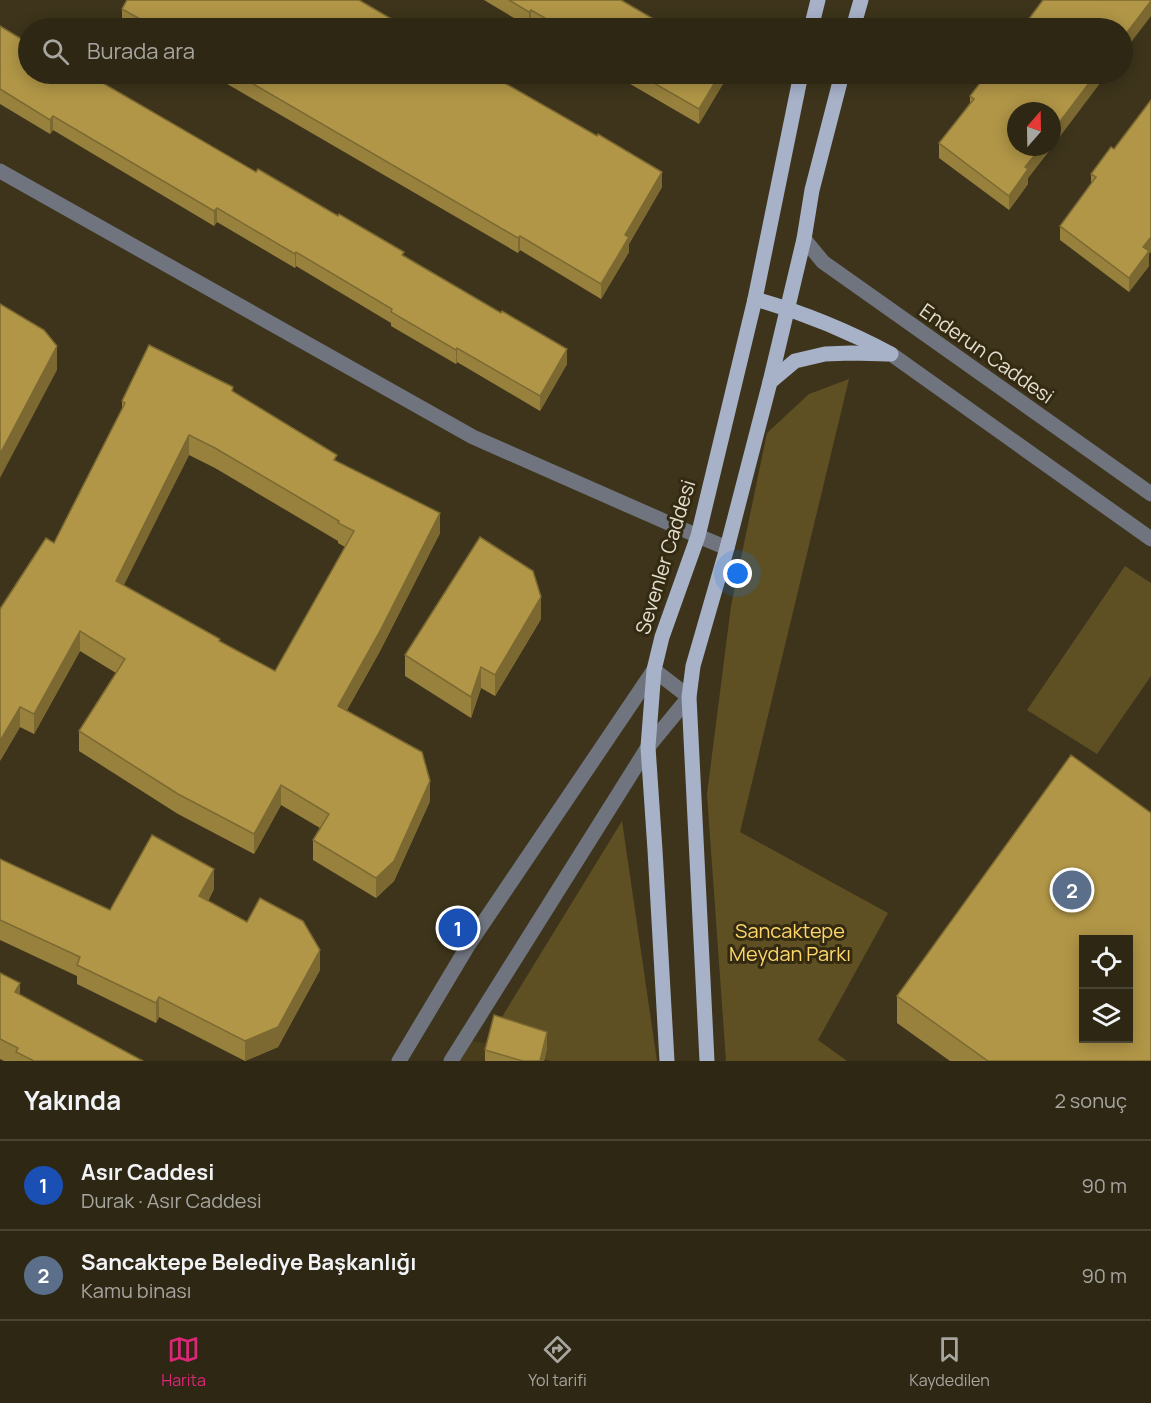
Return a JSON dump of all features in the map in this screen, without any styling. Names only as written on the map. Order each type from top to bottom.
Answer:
[{"type":"main road","points":[[814,18],[818,0]]},
{"type":"main road","points":[[856,18],[861,0]]},
{"type":"main road","name":"Sevenler Caddesi","points":[[667,1061],[648,747],[654,670],[662,637],[698,536],[755,299],[799,84]]},
{"type":"main road","points":[[707,1061],[690,697],[693,666],[727,548],[770,382],[804,239],[812,190],[839,84]]},
{"type":"main road","points":[[755,299],[788,309],[867,341],[891,354]]},
{"type":"main road","points":[[770,382],[795,362],[825,354],[891,354]]},
{"type":"street","points":[[0,171],[473,437],[727,548]]},
{"type":"street","name":"Enderun Caddesi","points":[[804,239],[823,262],[1151,495]]},
{"type":"street","points":[[891,354],[1151,539]]},
{"type":"street","points":[[399,1061],[469,944],[654,670],[690,697],[648,747],[451,1061]]},
{"type":"shaded area","points":[[471,1041],[486,1043],[551,1061],[460,1061]]},
{"type":"green space","name":"Sancaktepe Meydan Parkı","points":[[849,379],[740,832],[888,913],[818,1040],[847,1061],[726,1061],[707,794],[731,606],[767,433],[809,394]]},
{"type":"green space","points":[[1125,566],[1151,583],[1151,676],[1097,754],[1027,710]]},
{"type":"green space","points":[[622,821],[657,1061],[551,1061],[486,1043]]},
{"type":"building","points":[[127,0],[359,0],[390,18],[138,18],[122,9]]},
{"type":"building","points":[[509,0],[621,0],[652,18],[545,18],[531,10],[529,12]]},
{"type":"building","points":[[1043,0],[1151,0],[1133,25],[1133,18],[1030,18]]},
{"type":"building","points":[[0,26],[18,37],[18,84],[105,84],[256,172],[258,169],[338,216],[339,214],[404,252],[402,255],[567,349],[540,396],[391,312],[392,309],[296,252],[295,254],[217,208],[214,211],[53,116],[50,120],[0,89]]},
{"type":"building","points":[[253,84],[506,84],[662,172],[625,235],[629,237],[601,284],[520,236],[518,238]]},
{"type":"building","points":[[655,84],[714,84],[699,109]]},
{"type":"building","points":[[979,84],[1088,84],[1061,120],[1061,102],[1007,102],[1007,156],[1034,156],[1025,167],[1028,169],[1009,196],[939,143],[974,99],[970,96]]},
{"type":"building","points":[[1151,100],[1151,237],[1143,247],[1149,251],[1129,278],[1060,226],[1096,177],[1091,174],[1111,147],[1114,149]]},
{"type":"building","points":[[0,304],[44,330],[57,346],[0,454]]},
{"type":"building","points":[[149,345],[233,387],[232,391],[337,455],[334,460],[440,513],[380,631],[338,706],[422,752],[430,781],[394,861],[376,878],[313,840],[329,814],[281,785],[254,834],[178,794],[79,731],[125,659],[80,631],[34,714],[20,707],[0,741],[0,609],[46,538],[54,543],[125,403],[122,401]],"holes":[[[189,435],[215,448],[354,531],[275,671],[116,581]]]},
{"type":"building","points":[[480,537],[533,571],[541,597],[495,675],[481,667],[471,697],[405,655]]},
{"type":"building","points":[[1071,755],[1151,813],[1151,1061],[988,1061],[897,996]]},
{"type":"building","points":[[152,835],[214,869],[199,896],[247,922],[260,898],[303,921],[320,950],[278,1027],[245,1041],[159,997],[156,1003],[77,965],[80,957],[0,920],[0,859],[110,910]]},
{"type":"building","points":[[0,973],[20,983],[15,992],[143,1061],[34,1061],[16,1052],[18,1048],[0,1039]]},
{"type":"building","points":[[494,1015],[547,1032],[540,1061],[523,1061],[485,1050]]},
{"type":"place","name":"Sancaktepe Belediye Başkanlığı","points":[[1072,890]]},
{"type":"place","name":"Asır Caddesi","points":[[458,928]]}]
